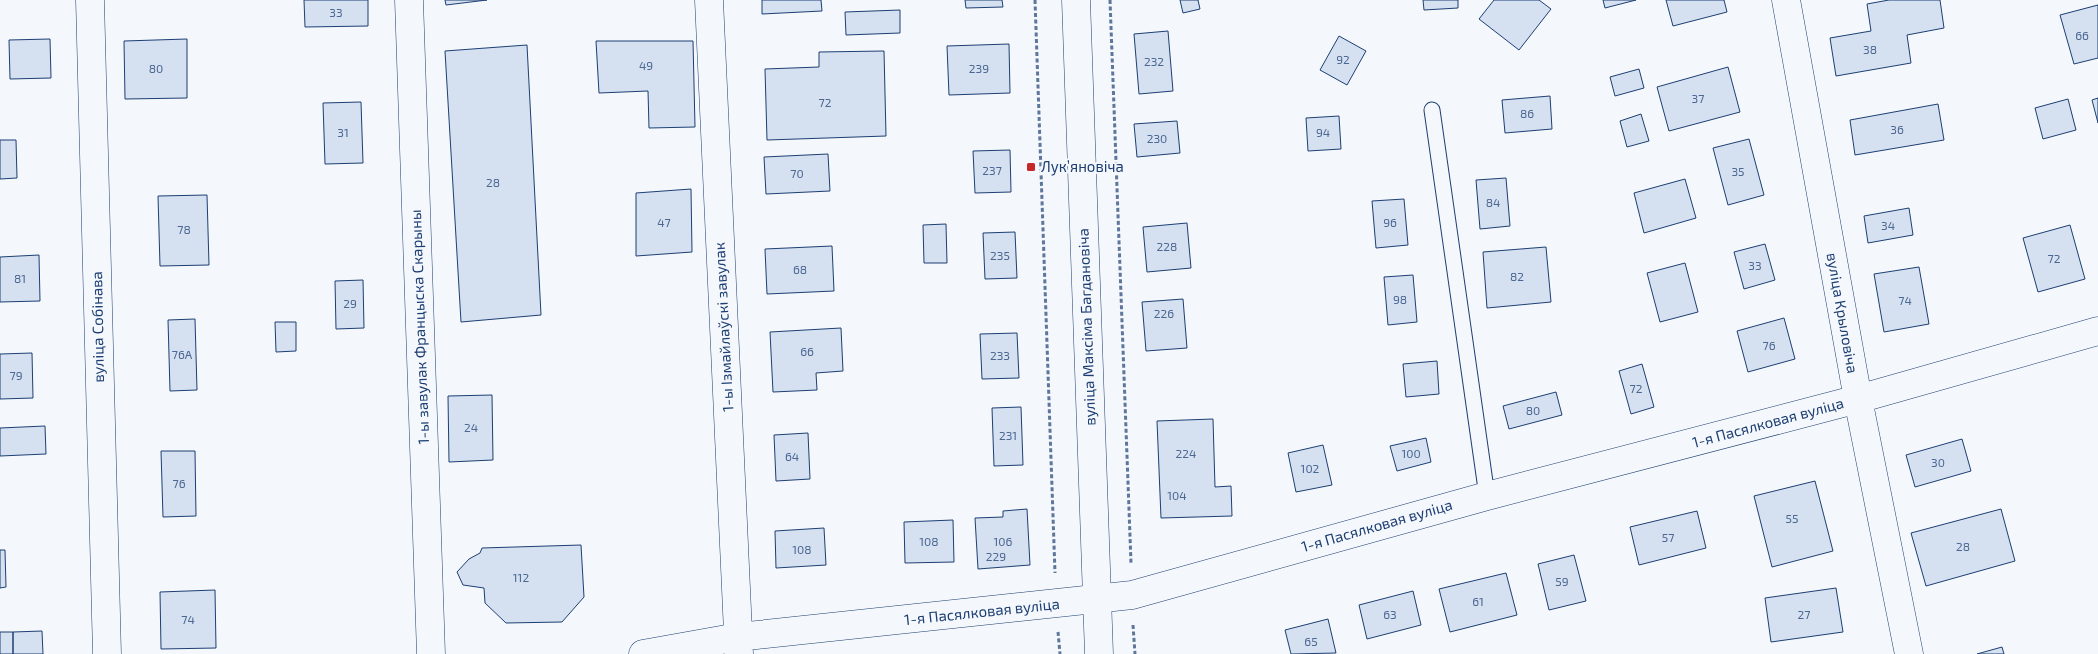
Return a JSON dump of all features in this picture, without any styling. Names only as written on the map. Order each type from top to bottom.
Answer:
[{"type":"street","name":"вуліца Собінава","points":[[90,0],[106,654]]},
{"type":"street","name":"1-ы завулак Францыска Скарыны","points":[[409,0],[431,654]]},
{"type":"street","name":"1-ы Ізмайлаўскі завулак","points":[[709,0],[739,645]]},
{"type":"street","name":"вуліца Максіма Багдановіча","points":[[1076,0],[1099,654]]},
{"type":"street","name":"вуліца Крыловіча","points":[[1786,0],[1858,400],[1909,654]]},
{"type":"street","name":"1-я Пасялковая вуліца","points":[[642,654],[739,645],[1132,595],[1488,496],[1858,400],[2098,331]]},
{"type":"lane","points":[[1432,110],[1488,496]]},
{"type":"path","points":[[1035,0],[1056,604],[1060,654]]},
{"type":"path","points":[[1110,0],[1135,654]]},
{"type":"building","points":[[304,0],[368,0],[368,26],[305,27]]},
{"type":"building","points":[[445,0],[487,0],[446,5]]},
{"type":"building","points":[[762,0],[821,0],[822,11],[762,14]]},
{"type":"building","points":[[965,0],[1002,0],[1003,7],[966,8]]},
{"type":"building","points":[[1180,0],[1198,0],[1200,9],[1183,13]]},
{"type":"building","points":[[1423,0],[1458,0],[1458,8],[1424,10]]},
{"type":"building","points":[[1494,0],[1539,0],[1551,9],[1519,50],[1479,19]]},
{"type":"building","points":[[1603,0],[1636,0],[1605,8]]},
{"type":"building","points":[[1666,0],[1724,0],[1727,12],[1673,26]]},
{"type":"building","points":[[1889,0],[1940,0],[1944,28],[1907,35],[1911,63],[1836,76],[1830,38],[1871,31],[1867,4]]},
{"type":"building","points":[[2098,5],[2098,58],[2074,64],[2060,15]]},
{"type":"building","points":[[900,10],[900,33],[846,35],[845,12]]},
{"type":"building","points":[[1168,31],[1173,91],[1139,94],[1134,34]]},
{"type":"building","points":[[1339,36],[1366,51],[1347,85],[1320,70]]},
{"type":"building","points":[[50,39],[51,78],[10,79],[9,40]]},
{"type":"building","points":[[187,39],[187,98],[125,99],[124,41]]},
{"type":"building","points":[[596,41],[693,41],[695,127],[649,128],[648,91],[599,93]]},
{"type":"building","points":[[1009,44],[1010,93],[949,95],[947,46]]},
{"type":"building","points":[[527,45],[541,315],[461,322],[445,51]]},
{"type":"building","points":[[884,51],[886,136],[767,140],[765,69],[819,67],[819,52]]},
{"type":"building","points":[[1728,67],[1740,112],[1669,131],[1657,87]]},
{"type":"building","points":[[1639,69],[1644,88],[1615,96],[1610,77]]},
{"type":"building","points":[[1550,96],[1552,129],[1505,133],[1502,100]]},
{"type":"building","points":[[2098,98],[2098,123],[2092,100]]},
{"type":"building","points":[[2068,99],[2076,130],[2043,139],[2035,108]]},
{"type":"building","points":[[361,102],[363,163],[325,164],[323,103]]},
{"type":"building","points":[[1938,104],[1944,140],[1855,155],[1850,120]]},
{"type":"building","points":[[1641,114],[1649,141],[1627,147],[1620,121]]},
{"type":"building","points":[[1339,116],[1341,149],[1308,151],[1306,118]]},
{"type":"building","points":[[1177,121],[1180,153],[1137,157],[1134,124]]},
{"type":"building","points":[[1749,139],[1764,195],[1728,205],[1713,148]]},
{"type":"building","points":[[0,140],[16,140],[17,178],[0,179]]},
{"type":"building","points":[[1010,150],[1011,192],[975,193],[973,151]]},
{"type":"building","points":[[828,154],[830,191],[766,194],[764,157]]},
{"type":"building","points":[[1506,178],[1510,226],[1480,229],[1476,180]]},
{"type":"building","points":[[1685,179],[1696,218],[1644,233],[1634,193]]},
{"type":"building","points":[[691,189],[692,252],[636,256],[636,193]]},
{"type":"building","points":[[207,195],[209,265],[160,266],[158,196]]},
{"type":"building","points":[[1404,199],[1408,245],[1376,248],[1372,201]]},
{"type":"building","points":[[1909,208],[1913,235],[1868,243],[1864,216]]},
{"type":"building","points":[[1187,223],[1191,268],[1147,272],[1143,227]]},
{"type":"building","points":[[946,224],[947,263],[924,263],[923,225]]},
{"type":"building","points":[[2070,225],[2085,279],[2038,292],[2023,238]]},
{"type":"building","points":[[1015,232],[1017,278],[985,279],[983,233]]},
{"type":"building","points":[[1765,244],[1775,280],[1744,289],[1734,252]]},
{"type":"building","points":[[832,246],[834,291],[767,294],[765,249]]},
{"type":"building","points":[[1546,247],[1551,302],[1487,308],[1483,252]]},
{"type":"building","points":[[39,255],[40,301],[0,302],[0,257]]},
{"type":"building","points":[[1685,263],[1698,312],[1660,322],[1647,273]]},
{"type":"building","points":[[1919,267],[1929,324],[1884,332],[1874,274]]},
{"type":"building","points":[[1413,275],[1417,322],[1388,325],[1384,277]]},
{"type":"building","points":[[363,280],[364,328],[336,329],[335,281]]},
{"type":"building","points":[[1183,299],[1187,348],[1146,351],[1142,302]]},
{"type":"building","points":[[1784,318],[1795,359],[1748,372],[1737,331]]},
{"type":"building","points":[[195,319],[197,390],[170,391],[168,320]]},
{"type":"building","points":[[275,322],[296,322],[296,351],[276,352]]},
{"type":"building","points":[[841,328],[843,371],[816,373],[817,390],[773,392],[770,332]]},
{"type":"building","points":[[1017,333],[1019,378],[982,379],[980,334]]},
{"type":"building","points":[[32,353],[33,398],[0,399],[0,354]]},
{"type":"building","points":[[1437,361],[1439,394],[1406,397],[1403,364]]},
{"type":"building","points":[[1642,364],[1654,407],[1631,414],[1619,371]]},
{"type":"building","points":[[1556,392],[1562,415],[1509,429],[1503,406]]},
{"type":"building","points":[[492,395],[493,460],[449,462],[448,396]]},
{"type":"building","points":[[1021,407],[1023,465],[994,466],[992,408]]},
{"type":"building","points":[[1213,419],[1215,487],[1231,486],[1232,516],[1161,518],[1157,421]]},
{"type":"building","points":[[45,426],[46,454],[0,456],[0,428]]},
{"type":"building","points":[[808,433],[810,479],[776,481],[774,435]]},
{"type":"building","points":[[1426,438],[1431,462],[1397,471],[1390,446]]},
{"type":"building","points":[[1962,439],[1971,471],[1915,487],[1906,455]]},
{"type":"building","points":[[1323,445],[1332,485],[1296,492],[1288,453]]},
{"type":"building","points":[[161,451],[195,451],[196,516],[163,517]]},
{"type":"building","points":[[1815,481],[1833,551],[1772,567],[1754,496]]},
{"type":"building","points":[[1027,509],[1030,565],[978,569],[975,518],[1003,517],[1003,511]]},
{"type":"building","points":[[2001,509],[2015,561],[1926,586],[1911,533]]},
{"type":"building","points":[[1697,511],[1706,548],[1639,565],[1630,527]]},
{"type":"building","points":[[953,520],[954,562],[905,563],[904,522]]},
{"type":"building","points":[[824,528],[826,565],[776,568],[775,531]]},
{"type":"building","points":[[581,545],[584,597],[562,622],[506,623],[485,603],[484,588],[463,585],[457,572],[469,559],[480,553],[482,548]]},
{"type":"building","points":[[0,550],[5,550],[6,587],[0,588]]},
{"type":"building","points":[[1574,555],[1586,601],[1549,610],[1538,564]]},
{"type":"building","points":[[1506,573],[1517,615],[1450,632],[1439,589]]},
{"type":"building","points":[[1836,588],[1843,632],[1771,642],[1765,598]]},
{"type":"building","points":[[215,590],[216,648],[161,649],[160,592]]},
{"type":"building","points":[[1413,591],[1421,625],[1367,639],[1359,605]]},
{"type":"building","points":[[1328,619],[1336,653],[1291,654],[1285,630]]},
{"type":"building","points":[[42,631],[43,654],[13,654],[13,632]]},
{"type":"building","points":[[0,632],[13,632],[13,654],[0,654]]},
{"type":"building","points":[[2002,647],[2004,654],[1977,654]]},
{"type":"place","name":"Лукʼяновіча","points":[[1031,167]]}]
